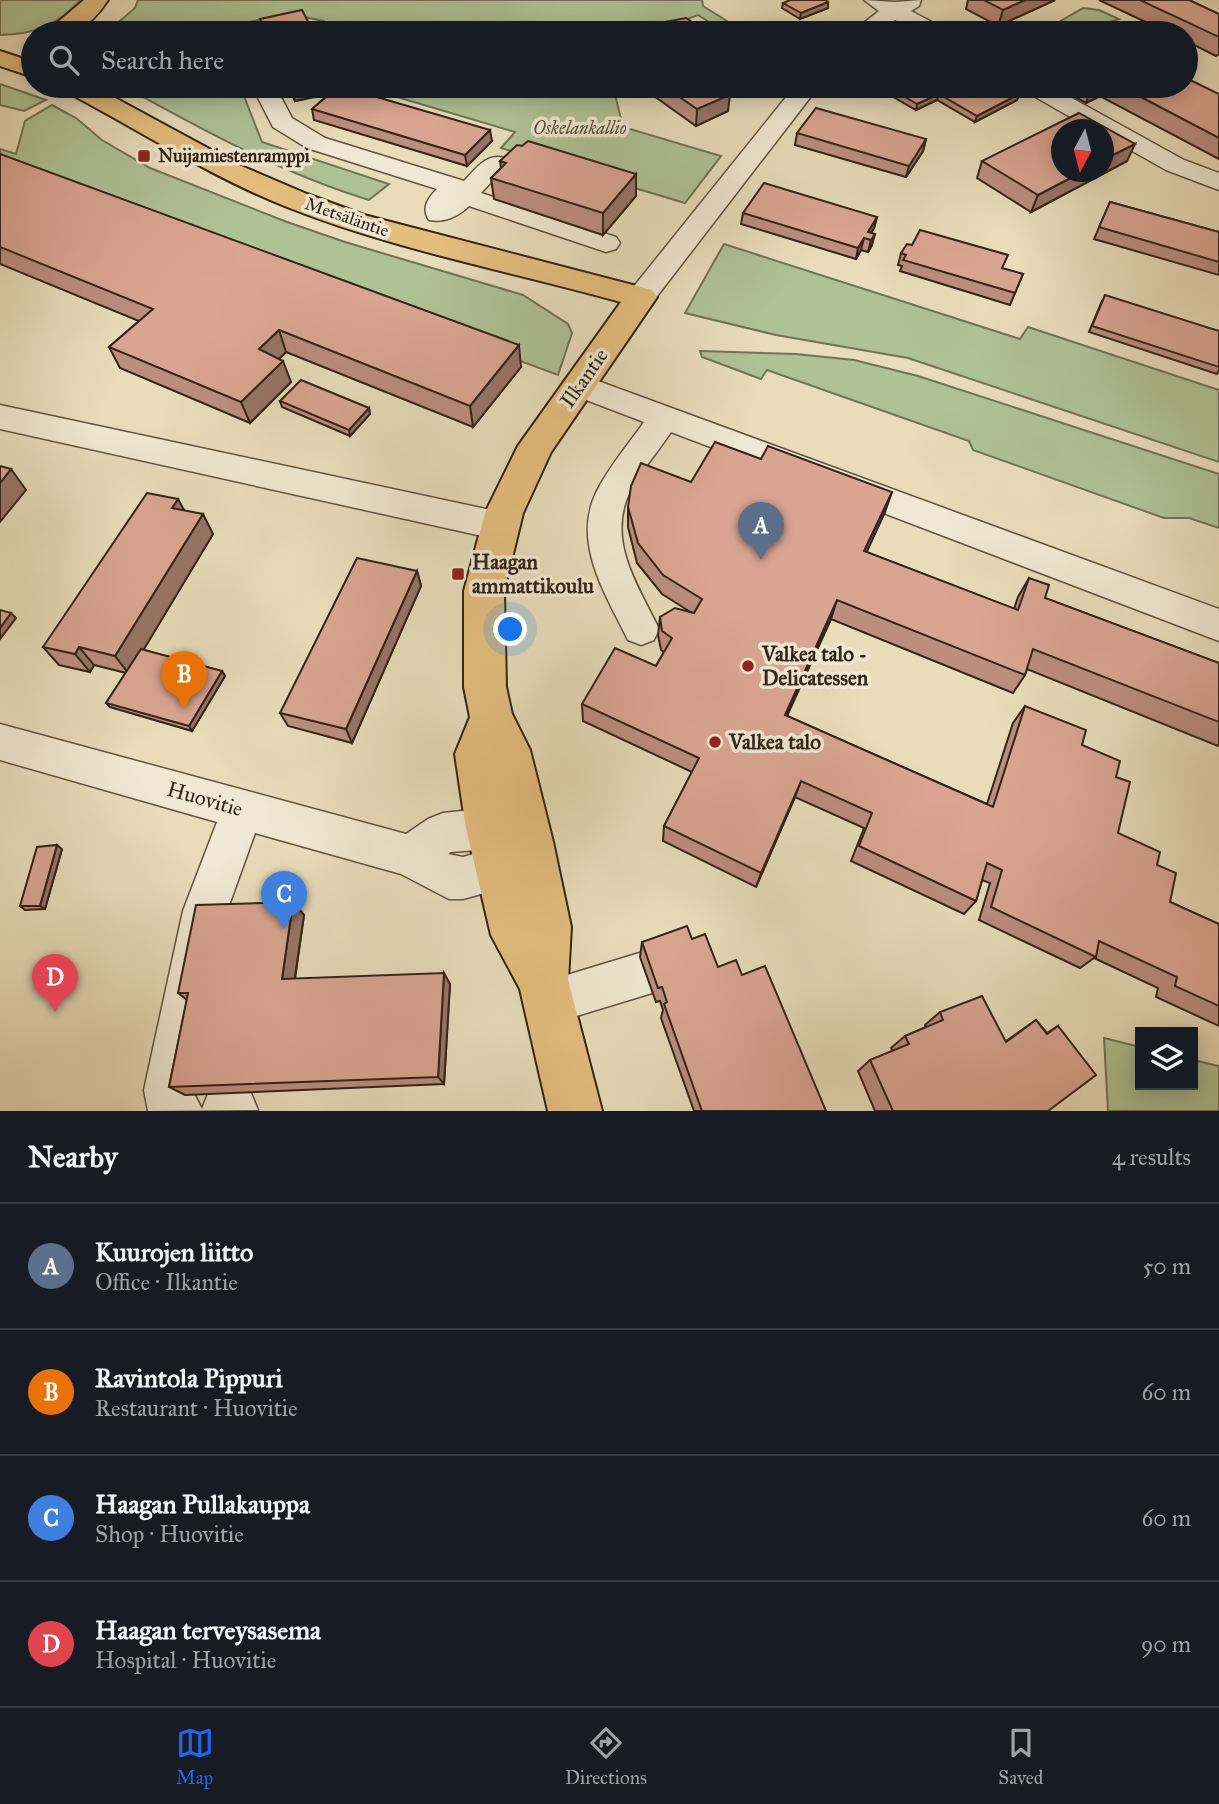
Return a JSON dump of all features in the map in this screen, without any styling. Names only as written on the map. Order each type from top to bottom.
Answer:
[{"type":"main road","points":[[74,21],[107,4]]},
{"type":"main road","points":[[98,21],[107,4]]},
{"type":"main road","name":"Metsäläntie","points":[[98,98],[178,145],[248,180],[352,221],[641,297]]},
{"type":"main road","name":"Ilkantie","points":[[575,1111],[545,991],[547,927],[506,847],[508,750],[491,717],[483,653],[484,591],[500,526],[536,446],[641,297]]},
{"type":"street","points":[[871,21],[884,5],[916,0]]},
{"type":"street","points":[[884,5],[913,21]]},
{"type":"street","points":[[270,98],[282,122],[316,143],[454,186],[439,202],[438,214]]},
{"type":"street","name":"Ilkantie","points":[[641,297],[797,98]]},
{"type":"street","points":[[1054,98],[1174,165],[1219,181]]},
{"type":"street","points":[[414,239],[438,214],[464,197],[496,163]]},
{"type":"street","points":[[464,197],[606,243]]},
{"type":"street","points":[[579,386],[1219,625]]},
{"type":"street","points":[[0,417],[500,526]]},
{"type":"street","points":[[640,629],[606,553],[603,526],[611,496],[664,417]]},
{"type":"street","name":"Huovitie","points":[[0,742],[410,856],[449,878],[463,878],[506,847]]},
{"type":"street","points":[[178,1111],[170,1106],[168,1090],[205,911],[243,809]]},
{"type":"street","points":[[545,991],[646,974]]},
{"type":"street","points":[[225,1111],[234,1110]]},
{"type":"green space","points":[[0,0],[81,0],[56,21],[21,21],[21,33],[0,35]]},
{"type":"green space","points":[[138,0],[702,0],[703,6],[727,21],[707,21],[698,15],[682,21],[324,21],[289,14],[253,21],[120,21],[135,8]]},
{"type":"green space","points":[[1083,8],[1099,10],[1119,19],[1113,21],[1061,21]]},
{"type":"green space","points":[[0,84],[21,91],[21,98],[46,100],[24,111],[0,105]]},
{"type":"green space","points":[[145,98],[245,98],[262,142],[389,184],[369,200],[274,164]]},
{"type":"green space","name":"Oskelankallio","points":[[400,98],[616,98],[623,127],[721,156],[685,203],[501,148],[515,132]]},
{"type":"green space","points":[[52,105],[76,118],[102,140],[150,168],[345,242],[523,295],[568,324],[572,333],[558,375],[0,168],[0,149],[16,154],[25,121]]},
{"type":"green space","points":[[724,244],[1020,339],[1028,327],[1219,390],[1219,462],[908,358],[776,335],[685,313]]},
{"type":"green space","points":[[700,351],[796,354],[854,360],[918,376],[1219,474],[1219,528],[1189,518],[1164,518],[973,450],[969,441],[767,370],[761,379],[702,357]]},
{"type":"green space","points":[[1104,1038],[1135,1046],[1135,1090],[1198,1090],[1198,1061],[1219,1066],[1219,1111],[1108,1111]]},
{"type":"building","points":[[790,0],[828,2],[801,13],[783,3]]},
{"type":"building","points":[[984,0],[1025,0],[1003,10]]},
{"type":"building","points":[[1140,0],[1189,0],[1219,14],[1219,37],[1198,27],[1198,21],[1185,21]]},
{"type":"building","points":[[302,10],[308,21],[261,21],[260,19]]},
{"type":"building","points":[[686,18],[691,21],[670,21]]},
{"type":"building","points":[[1198,84],[1219,94],[1219,138],[1143,98],[1198,98]]},
{"type":"building","points":[[325,98],[380,98],[490,130],[465,155],[312,109]]},
{"type":"building","points":[[681,98],[723,98],[697,109]]},
{"type":"building","points":[[907,98],[930,98],[917,104]]},
{"type":"building","points":[[946,98],[1011,98],[977,116]]},
{"type":"building","points":[[816,108],[926,139],[909,166],[797,133]]},
{"type":"building","points":[[1079,113],[1090,119],[1067,119]]},
{"type":"building","points":[[1051,127],[1051,182],[1063,182],[1038,195],[982,161]]},
{"type":"building","points":[[1114,132],[1135,144],[1114,154]]},
{"type":"building","points":[[528,141],[636,174],[603,213],[491,178],[506,163],[500,161],[517,145],[522,146]]},
{"type":"building","points":[[0,154],[519,345],[470,406],[279,330],[259,349],[283,361],[241,402],[109,347],[153,309],[0,247]]},
{"type":"building","points":[[764,183],[877,217],[868,232],[875,234],[871,240],[864,238],[858,248],[743,213]]},
{"type":"building","points":[[1110,202],[1219,232],[1219,262],[1099,227]]},
{"type":"building","points":[[920,230],[1008,255],[1002,268],[1023,274],[1015,293],[903,260],[906,255],[901,253],[907,244],[912,245]]},
{"type":"building","points":[[1105,295],[1219,331],[1219,367],[1092,326]]},
{"type":"building","points":[[301,380],[369,408],[349,430],[280,401]]},
{"type":"building","name":"Valkea talo","points":[[715,442],[761,459],[768,446],[892,492],[864,551],[1018,610],[1029,578],[1049,585],[1045,598],[1219,663],[1219,722],[1033,649],[1025,675],[837,600],[785,715],[993,807],[1025,706],[1086,730],[1082,745],[1120,761],[1116,777],[1130,782],[1118,833],[1160,852],[1157,865],[1176,873],[1170,902],[1219,924],[1219,1006],[1175,986],[1177,977],[1099,941],[1096,957],[991,907],[1002,870],[987,863],[976,901],[859,846],[872,813],[801,781],[761,873],[664,826],[699,758],[582,704],[615,648],[656,666],[672,638],[662,631],[660,617],[675,608],[694,613],[702,599],[663,575],[638,543],[628,507],[631,486],[641,463],[691,482]]},
{"type":"building","points":[[0,466],[11,469],[0,483]]},
{"type":"building","points":[[147,493],[178,499],[172,508],[203,514],[115,656],[79,647],[75,654],[43,647]]},
{"type":"building","points":[[357,558],[417,571],[346,729],[280,713]]},
{"type":"building","points":[[0,610],[11,613],[0,628]]},
{"type":"building","points":[[141,649],[222,671],[189,726],[106,703]]},
{"type":"building","points":[[57,845],[40,906],[20,906],[37,847]]},
{"type":"building","points":[[293,902],[282,979],[444,973],[438,1077],[169,1087],[188,993],[178,993],[196,905]]},
{"type":"building","points":[[687,926],[692,939],[705,934],[718,967],[736,960],[742,975],[765,966],[826,1111],[702,1111],[664,1004],[667,1002],[662,987],[658,988],[642,942]]},
{"type":"building","points":[[982,996],[1006,1042],[1036,1020],[1047,1034],[1058,1026],[1096,1075],[1048,1111],[893,1111],[870,1060],[909,1044],[905,1036],[943,1020],[940,1012]]},
{"type":"place","name":"Nuijamiestenramppi","points":[[144,156]]},
{"type":"place","name":"Kuurojen liitto","points":[[761,560]]},
{"type":"place","name":"Haagan ammattikoulu","points":[[458,574]]},
{"type":"place","name":"Valkea talo - Delicatessen","points":[[748,666]]},
{"type":"place","name":"Ravintola Pippuri","points":[[184,709]]},
{"type":"place","name":"Valkea talo","points":[[715,742]]},
{"type":"place","name":"Haagan Pullakauppa","points":[[284,929]]},
{"type":"place","name":"Haagan terveysasema","points":[[55,1012]]}]
